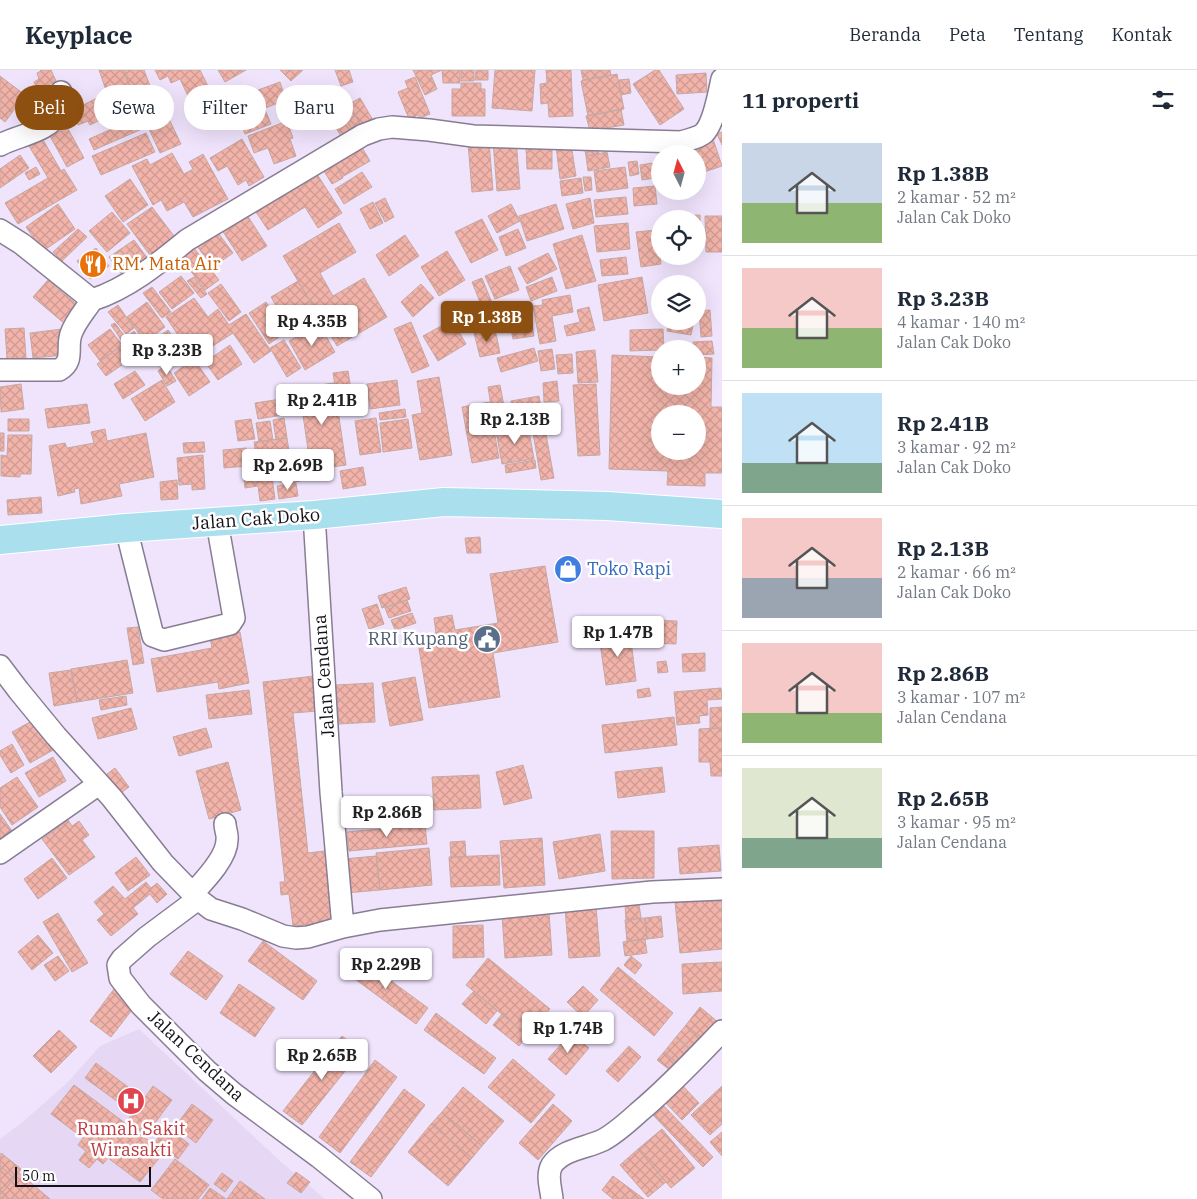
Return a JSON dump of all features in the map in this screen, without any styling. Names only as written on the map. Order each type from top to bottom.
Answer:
[{"type":"main road","name":"Jalan Cak Doko","points":[[1,544],[126,528],[314,515],[444,502],[607,506],[722,514]]},
{"type":"street","points":[[0,370],[59,370],[65,367],[69,361],[70,336],[92,300],[108,295],[188,240],[363,135],[379,129],[392,127],[473,136],[681,142],[713,131],[709,125],[722,80]]},
{"type":"street","points":[[0,145],[12,138],[37,130]]},
{"type":"street","points":[[0,230],[22,244],[92,300]]},
{"type":"street","name":"Jalan Cendana","points":[[314,515],[331,792],[344,927]]},
{"type":"street","points":[[126,528],[153,636],[164,640],[230,624],[234,618],[217,522]]},
{"type":"street","points":[[0,666],[38,714],[164,863],[196,896],[211,909],[242,919],[282,936],[308,937],[380,920],[652,892],[722,889]]},
{"type":"street","points":[[0,853],[99,784]]},
{"type":"street","name":"Jalan Cendana","points":[[225,824],[228,840],[224,852],[211,874],[196,896],[122,959],[118,965],[120,978],[142,1005],[206,1071],[371,1199]]},
{"type":"street","points":[[552,1199],[549,1175],[552,1166],[561,1156],[607,1138],[622,1127],[660,1094],[722,1031]]},
{"type":"shaded area","name":"Rumah Sakit Wirasakti","points":[[139,1029],[280,1161],[325,1199],[0,1199],[0,1139],[68,1082],[100,1046]]},
{"type":"building","points":[[51,70],[56,81],[48,85],[36,85],[34,82],[39,79],[37,73]]},
{"type":"building","points":[[99,70],[124,70],[129,85],[104,85]]},
{"type":"building","points":[[124,70],[144,70],[150,85],[129,85]]},
{"type":"building","points":[[155,70],[200,70],[208,85],[184,85],[184,88],[180,79],[171,83],[168,76],[160,80]]},
{"type":"building","points":[[218,70],[246,70],[225,82]]},
{"type":"building","points":[[280,70],[303,70],[291,81]]},
{"type":"building","points":[[335,70],[349,70],[353,82],[341,85]]},
{"type":"building","points":[[413,70],[442,70],[431,75],[437,89],[425,95]]},
{"type":"building","points":[[442,70],[460,70],[460,83],[443,83]]},
{"type":"building","points":[[461,70],[474,70],[474,81],[461,81]]},
{"type":"building","points":[[476,70],[488,70],[488,80],[475,80]]},
{"type":"building","points":[[495,70],[535,70],[532,111],[492,108]]},
{"type":"building","points":[[546,70],[571,70],[573,116],[549,117],[548,103],[541,104],[540,84],[547,83]]},
{"type":"building","points":[[581,70],[610,70],[611,75],[583,80]]},
{"type":"building","points":[[655,70],[659,70],[684,109],[660,125],[633,84]]},
{"type":"building","points":[[706,73],[707,92],[677,94],[676,75]]},
{"type":"building","points":[[617,74],[624,109],[588,116],[581,81]]},
{"type":"building","points":[[0,76],[15,87],[15,108],[5,122],[0,118]]},
{"type":"building","points":[[415,77],[430,114],[420,118],[418,115],[409,119],[398,92],[408,88],[405,81]]},
{"type":"building","points":[[629,79],[631,93],[621,95],[619,80]]},
{"type":"building","points":[[280,82],[281,85],[276,85],[276,104],[266,108],[266,87]]},
{"type":"building","points":[[461,83],[481,83],[481,89],[485,89],[485,116],[452,116],[452,89],[461,89]]},
{"type":"building","points":[[360,98],[373,120],[362,127],[353,111],[353,102]]},
{"type":"building","points":[[94,100],[94,123],[90,125],[88,121],[84,123],[84,104]]},
{"type":"building","points":[[621,109],[624,125],[590,131],[586,116]]},
{"type":"building","points":[[353,111],[362,127],[354,132],[353,130]]},
{"type":"building","points":[[266,112],[271,124],[266,126]]},
{"type":"building","points":[[276,125],[276,130],[290,130],[293,138],[290,139],[296,156],[274,164],[268,148],[254,153],[248,136]]},
{"type":"building","points":[[174,129],[181,144],[160,153],[149,130]]},
{"type":"building","points":[[61,130],[69,130],[84,158],[67,167],[50,136]]},
{"type":"building","points":[[110,130],[140,130],[94,150],[89,139]]},
{"type":"building","points":[[244,130],[255,130],[245,134]]},
{"type":"building","points":[[337,130],[352,130],[355,135],[344,141]]},
{"type":"building","points":[[722,132],[722,145],[717,134]]},
{"type":"building","points":[[146,133],[155,152],[101,175],[92,156]]},
{"type":"building","points":[[712,136],[722,166],[706,171],[706,145],[695,145],[694,142]]},
{"type":"building","points":[[42,138],[61,171],[64,169],[77,190],[18,224],[5,203],[48,178],[29,146]]},
{"type":"building","points":[[242,139],[264,177],[249,186],[246,180],[238,185],[227,166],[218,171],[210,158]]},
{"type":"building","points":[[516,139],[520,189],[497,191],[493,142]]},
{"type":"building","points":[[489,141],[493,190],[472,192],[468,143]]},
{"type":"building","points":[[360,144],[370,161],[342,177],[333,160]]},
{"type":"building","points":[[571,144],[576,176],[560,179],[556,146]]},
{"type":"building","points":[[597,144],[599,154],[586,156],[584,146]]},
{"type":"building","points":[[552,146],[552,169],[527,169],[526,147]]},
{"type":"building","points":[[607,152],[610,167],[588,171],[586,156]]},
{"type":"building","points":[[172,153],[184,174],[193,169],[189,162],[203,154],[228,199],[193,217],[184,202],[167,211],[161,200],[153,205],[132,166],[147,159],[150,165]]},
{"type":"building","points":[[20,155],[29,168],[0,188],[0,169]]},
{"type":"building","points":[[637,161],[639,174],[630,176],[628,162]]},
{"type":"building","points":[[334,162],[343,178],[332,184],[322,168]]},
{"type":"building","points":[[651,163],[651,179],[642,180],[640,165]]},
{"type":"building","points":[[36,167],[40,174],[29,180],[25,173]]},
{"type":"building","points":[[625,167],[628,188],[597,192],[594,171]]},
{"type":"building","points":[[315,171],[342,213],[318,228],[305,207],[268,230],[254,209]]},
{"type":"building","points":[[362,172],[372,187],[344,204],[335,189]]},
{"type":"building","points":[[583,177],[591,177],[592,190],[585,191]]},
{"type":"building","points":[[581,178],[583,193],[562,196],[560,181]]},
{"type":"building","points":[[130,179],[148,205],[123,222],[105,196]]},
{"type":"building","points":[[651,186],[651,200],[657,200],[657,204],[634,206],[633,188]]},
{"type":"building","points":[[626,197],[628,214],[596,217],[594,200]]},
{"type":"building","points":[[385,198],[394,217],[385,222],[375,203]]},
{"type":"building","points":[[590,198],[594,223],[573,229],[566,204]]},
{"type":"building","points":[[373,202],[383,223],[370,229],[360,209]]},
{"type":"building","points":[[58,204],[75,229],[43,251],[26,227]]},
{"type":"building","points":[[511,204],[520,221],[497,233],[488,216]]},
{"type":"building","points":[[556,204],[564,229],[527,241],[519,216]]},
{"type":"building","points":[[152,207],[177,240],[152,258],[127,224]]},
{"type":"building","points":[[112,212],[130,233],[107,252],[89,231]]},
{"type":"building","points":[[247,215],[267,246],[242,261],[222,230]]},
{"type":"building","points":[[706,216],[722,216],[722,252],[706,252]]},
{"type":"building","points":[[482,219],[498,250],[471,263],[455,232]]},
{"type":"building","points":[[339,223],[356,252],[320,273],[333,296],[364,278],[387,317],[337,346],[283,256]]},
{"type":"building","points":[[628,223],[630,249],[597,252],[594,226]]},
{"type":"building","points":[[78,229],[87,237],[62,261],[53,252]]},
{"type":"building","points":[[518,229],[526,248],[506,256],[499,237]]},
{"type":"building","points":[[216,230],[233,253],[213,267],[196,245]]},
{"type":"building","points":[[651,230],[651,265],[654,265],[641,267],[636,232]]},
{"type":"building","points":[[405,235],[419,256],[389,276],[376,255]]},
{"type":"building","points":[[582,235],[596,281],[566,289],[553,244]]},
{"type":"building","points":[[134,240],[148,259],[123,276],[109,257]]},
{"type":"building","name":"RM. Mata Air","points":[[96,248],[109,266],[90,279],[77,261]]},
{"type":"building","points":[[194,248],[219,280],[205,290],[181,258]]},
{"type":"building","points":[[447,251],[465,280],[439,296],[421,267]]},
{"type":"building","points":[[548,253],[557,269],[527,284],[518,268]]},
{"type":"building","points":[[626,257],[628,274],[602,276],[600,260]]},
{"type":"building","points":[[510,266],[519,290],[495,299],[485,276]]},
{"type":"building","points":[[181,276],[194,293],[172,309],[159,292]]},
{"type":"building","points":[[194,277],[207,294],[201,298],[187,281]]},
{"type":"building","points":[[552,277],[557,291],[531,301],[526,287]]},
{"type":"building","points":[[642,277],[648,313],[604,321],[598,285]]},
{"type":"building","points":[[482,278],[494,308],[484,312],[472,282]]},
{"type":"building","points":[[48,280],[80,307],[65,324],[33,297]]},
{"type":"building","points":[[298,281],[313,306],[286,323],[271,297]]},
{"type":"building","points":[[221,284],[241,312],[229,321],[208,293]]},
{"type":"building","points":[[421,284],[434,298],[413,317],[401,302]]},
{"type":"building","points":[[152,287],[171,312],[162,318],[143,293]]},
{"type":"building","points":[[570,295],[573,312],[552,316],[556,341],[540,344],[533,306],[543,305],[542,300]]},
{"type":"building","points":[[194,298],[208,317],[218,309],[229,325],[246,314],[271,351],[254,363],[233,333],[205,351],[199,343],[188,350],[166,317]]},
{"type":"building","points":[[147,302],[165,327],[145,342],[127,317]]},
{"type":"building","points":[[266,302],[286,332],[269,344],[249,313]]},
{"type":"building","points":[[118,305],[134,328],[126,334],[108,312]]},
{"type":"building","points":[[589,307],[595,330],[567,336],[564,326],[580,322],[577,310]]},
{"type":"building","points":[[529,308],[534,336],[513,339],[508,312]]},
{"type":"building","points":[[706,310],[710,310],[712,336],[701,337],[700,330],[706,330]]},
{"type":"building","points":[[311,311],[317,322],[293,336],[287,325]]},
{"type":"building","points":[[452,320],[466,344],[438,361],[423,336]]},
{"type":"building","points":[[411,322],[429,366],[412,373],[394,329]]},
{"type":"building","points":[[115,323],[142,361],[138,364],[111,325]]},
{"type":"building","points":[[319,324],[335,352],[305,370],[289,341]]},
{"type":"building","points":[[24,328],[26,358],[7,359],[5,329]]},
{"type":"building","points":[[62,329],[65,355],[33,358],[30,333]]},
{"type":"building","points":[[110,329],[122,345],[100,361],[88,345]]},
{"type":"building","points":[[495,329],[500,353],[480,357],[474,333]]},
{"type":"building","points":[[168,330],[181,348],[161,363],[147,345]]},
{"type":"building","points":[[630,330],[663,330],[664,340],[651,340],[651,350],[630,351]]},
{"type":"building","points":[[667,330],[692,330],[691,335]]},
{"type":"building","points":[[134,331],[141,341],[134,345],[128,336]]},
{"type":"building","points":[[284,340],[301,368],[287,377],[270,348]]},
{"type":"building","points":[[706,341],[712,341],[714,354],[706,354]]},
{"type":"building","points":[[142,342],[151,356],[146,360],[137,346]]},
{"type":"building","points":[[122,345],[132,358],[106,376],[97,364]]},
{"type":"building","points":[[230,345],[242,364],[218,380],[205,362]]},
{"type":"building","points":[[534,348],[538,361],[501,372],[497,358]]},
{"type":"building","points":[[552,349],[555,369],[541,371],[538,351]]},
{"type":"building","points":[[595,350],[598,382],[578,383],[576,352]]},
{"type":"building","points":[[572,354],[573,373],[558,374],[556,355]]},
{"type":"building","points":[[612,355],[651,357],[651,395],[706,395],[706,358],[712,358],[711,407],[722,407],[722,473],[705,473],[705,486],[667,485],[668,471],[609,469]]},
{"type":"building","points":[[194,359],[210,382],[189,396],[174,373]]},
{"type":"building","points":[[166,365],[176,381],[167,386],[158,371]]},
{"type":"building","points":[[135,371],[145,385],[123,399],[114,384]]},
{"type":"building","points":[[348,371],[354,407],[339,409],[333,373]]},
{"type":"building","points":[[439,377],[452,455],[420,460],[412,415],[422,413],[417,381]]},
{"type":"building","points":[[162,380],[175,402],[145,421],[131,399]]},
{"type":"building","points":[[397,380],[400,405],[370,409],[367,384]]},
{"type":"building","points":[[557,381],[559,401],[544,402],[543,383]]},
{"type":"building","points":[[334,383],[346,465],[311,470],[299,388]]},
{"type":"building","points":[[21,384],[24,409],[1,412],[0,387]]},
{"type":"building","points":[[596,384],[600,455],[578,456],[573,385]]},
{"type":"building","points":[[500,385],[507,422],[494,424],[488,387]]},
{"type":"building","points":[[539,396],[554,478],[541,480],[531,421],[515,424],[511,401]]},
{"type":"building","points":[[281,399],[283,415],[258,419],[255,403]]},
{"type":"building","points":[[489,402],[499,458],[472,463],[462,407]]},
{"type":"building","points":[[87,404],[90,423],[48,428],[45,409]]},
{"type":"building","points":[[405,409],[406,417],[380,420],[379,413]]},
{"type":"building","points":[[284,418],[287,438],[276,440],[273,420]]},
{"type":"building","points":[[376,418],[381,452],[360,455],[355,421]]},
{"type":"building","points":[[8,419],[29,419],[29,431],[8,431]]},
{"type":"building","points":[[251,419],[255,439],[238,441],[235,421]]},
{"type":"building","points":[[408,419],[412,448],[383,452],[380,423]]},
{"type":"building","points":[[270,421],[273,440],[259,442],[256,423]]},
{"type":"building","points":[[528,425],[534,459],[502,464],[496,431]]},
{"type":"building","points":[[105,429],[107,441],[146,433],[154,477],[119,484],[122,496],[81,504],[79,488],[74,489],[75,492],[58,496],[49,446],[65,443],[67,448],[94,443],[91,432]]},
{"type":"building","points":[[0,433],[4,433],[4,451],[0,451]]},
{"type":"building","points":[[8,435],[32,435],[31,474],[20,474],[20,477],[1,476],[1,455],[7,456]]},
{"type":"building","points":[[287,438],[290,458],[257,462],[254,442]]},
{"type":"building","points":[[204,442],[205,452],[184,453],[183,443]]},
{"type":"building","points":[[246,448],[248,466],[224,468],[223,450]]},
{"type":"building","points":[[203,455],[205,489],[192,490],[192,484],[179,485],[177,458]]},
{"type":"building","points":[[535,460],[536,468],[506,473],[505,465]]},
{"type":"building","points":[[297,461],[300,481],[284,484],[281,463]]},
{"type":"building","points":[[260,467],[261,471],[271,469],[275,499],[260,501],[258,486],[245,488],[243,469]]},
{"type":"building","points":[[363,467],[366,485],[343,489],[340,471]]},
{"type":"building","points":[[177,480],[178,499],[161,500],[160,482]]},
{"type":"building","points":[[296,483],[298,496],[279,499],[277,486]]},
{"type":"building","points":[[41,497],[42,513],[8,515],[7,500]]},
{"type":"building","points":[[480,537],[481,553],[467,553],[465,538]]},
{"type":"building","name":"RRI Kupang","points":[[545,566],[558,642],[493,653],[500,697],[429,708],[417,637],[436,633],[434,618],[452,615],[455,630],[498,623],[490,574]]},
{"type":"building","points":[[406,587],[410,599],[382,608],[378,596]]},
{"type":"building","points":[[407,600],[411,611],[389,618],[385,608]]},
{"type":"building","points":[[377,604],[384,624],[369,629],[362,609]]},
{"type":"building","points":[[412,613],[416,623],[395,630],[391,620]]},
{"type":"building","points":[[646,620],[677,621],[676,644],[645,643]]},
{"type":"building","points":[[138,627],[144,663],[133,665],[127,628]]},
{"type":"building","points":[[240,632],[249,683],[219,689],[218,682],[157,692],[151,659],[212,648],[210,637]]},
{"type":"building","points":[[630,632],[636,681],[606,685],[599,636]]},
{"type":"building","points":[[705,653],[705,671],[683,672],[682,654]]},
{"type":"building","points":[[127,660],[133,693],[77,702],[71,669]]},
{"type":"building","points":[[666,661],[668,672],[658,673],[657,662]]},
{"type":"building","points":[[71,670],[77,702],[54,706],[49,673]]},
{"type":"building","points":[[314,676],[318,711],[293,713],[308,853],[332,850],[340,921],[293,926],[289,894],[281,895],[280,882],[285,882],[263,682]]},
{"type":"building","points":[[415,677],[423,720],[390,726],[382,683]]},
{"type":"building","points":[[373,683],[375,722],[339,724],[336,685]]},
{"type":"building","points":[[649,688],[651,696],[638,698],[637,690]]},
{"type":"building","points":[[721,688],[722,699],[707,700],[708,715],[699,716],[700,723],[677,725],[674,692]]},
{"type":"building","points":[[249,690],[252,714],[209,719],[206,695]]},
{"type":"building","points":[[126,696],[127,705],[101,710],[99,700]]},
{"type":"building","points":[[722,707],[722,728],[710,729],[710,708]]},
{"type":"building","points":[[131,708],[137,729],[98,739],[92,718]]},
{"type":"building","points":[[674,717],[677,745],[605,753],[602,725]]},
{"type":"building","points":[[37,718],[55,749],[30,763],[12,732]]},
{"type":"building","points":[[206,728],[212,747],[179,756],[173,737]]},
{"type":"building","points":[[722,728],[722,776],[711,776],[710,762],[699,762],[699,729]]},
{"type":"building","points":[[12,744],[24,765],[11,773],[0,755],[0,751]]},
{"type":"building","points":[[53,757],[66,781],[39,797],[25,773]]},
{"type":"building","points":[[228,762],[241,810],[209,819],[196,771]]},
{"type":"building","points":[[523,765],[532,798],[504,805],[496,772]]},
{"type":"building","points":[[662,767],[665,792],[618,798],[615,772]]},
{"type":"building","points":[[115,768],[129,787],[121,793],[107,774]]},
{"type":"building","points":[[479,775],[481,808],[434,810],[432,777]]},
{"type":"building","points":[[17,777],[38,807],[12,825],[0,807],[0,788]]},
{"type":"building","points":[[0,814],[12,831],[0,840]]},
{"type":"building","points":[[68,820],[72,826],[79,821],[89,835],[82,840],[95,857],[69,875],[42,839]]},
{"type":"building","points":[[425,825],[427,844],[349,851],[347,832]]},
{"type":"building","points":[[611,831],[654,831],[654,878],[612,879]]},
{"type":"building","points":[[600,834],[605,871],[559,879],[553,842]]},
{"type":"building","points":[[542,838],[545,885],[504,888],[500,841]]},
{"type":"building","points":[[465,841],[466,857],[451,857],[450,842]]},
{"type":"building","points":[[719,845],[721,871],[680,874],[678,848]]},
{"type":"building","points":[[429,848],[432,885],[380,890],[376,853]]},
{"type":"building","points":[[499,855],[500,885],[451,887],[449,857]]},
{"type":"building","points":[[376,856],[380,890],[346,893],[343,859]]},
{"type":"building","points":[[136,857],[150,875],[128,891],[115,873]]},
{"type":"building","points":[[52,858],[67,878],[38,899],[24,879]]},
{"type":"building","points":[[146,882],[151,888],[157,883],[167,894],[157,903],[150,894],[133,908],[138,914],[111,936],[97,920],[104,914],[94,902],[113,886],[125,899]]},
{"type":"building","points":[[722,897],[722,949],[680,953],[675,902]]},
{"type":"building","points":[[639,904],[641,918],[626,920],[625,905]]},
{"type":"building","points":[[596,906],[600,956],[569,958],[565,908]]},
{"type":"building","points":[[549,912],[552,955],[505,958],[502,915]]},
{"type":"building","points":[[58,913],[88,963],[72,972],[43,922]]},
{"type":"building","points":[[661,916],[663,937],[647,939],[645,918]]},
{"type":"building","points":[[645,918],[647,939],[627,941],[625,920]]},
{"type":"building","points":[[483,925],[484,957],[453,958],[453,926]]},
{"type":"building","points":[[38,935],[53,953],[32,970],[18,952]]},
{"type":"building","points":[[645,939],[647,953],[625,956],[623,942]]},
{"type":"building","points":[[263,941],[317,981],[303,1000],[248,961]]},
{"type":"building","points":[[188,951],[223,976],[206,1000],[170,974]]},
{"type":"building","points":[[356,955],[428,1008],[416,1024],[344,971]]},
{"type":"building","points":[[58,956],[69,971],[55,981],[44,965]]},
{"type":"building","points":[[631,956],[642,965],[635,974],[624,965]]},
{"type":"building","points":[[488,958],[550,1009],[527,1035],[466,985]]},
{"type":"building","points":[[722,962],[722,991],[683,994],[682,964]]},
{"type":"building","points":[[618,967],[673,1013],[654,1036],[600,990]]},
{"type":"building","points":[[239,984],[275,1008],[255,1037],[220,1013]]},
{"type":"building","points":[[583,986],[598,1000],[583,1017],[567,1002]]},
{"type":"building","points":[[114,989],[135,1006],[111,1037],[90,1021]]},
{"type":"building","points":[[474,991],[497,1011],[486,1024],[462,1004]]},
{"type":"building","points":[[700,1007],[718,1022],[704,1040],[686,1025]]},
{"type":"building","points":[[547,1012],[556,1019],[550,1027],[541,1019]]},
{"type":"building","points":[[436,1013],[496,1058],[484,1074],[424,1030]]},
{"type":"building","points":[[502,1014],[527,1035],[519,1046],[493,1025]]},
{"type":"building","points":[[686,1025],[704,1040],[694,1052],[676,1037]]},
{"type":"building","points":[[59,1030],[77,1047],[51,1073],[33,1056]]},
{"type":"building","points":[[571,1033],[589,1048],[566,1075],[548,1059]]},
{"type":"building","points":[[342,1036],[361,1051],[302,1125],[283,1111]]},
{"type":"building","points":[[676,1037],[689,1049],[677,1063],[664,1052]]},
{"type":"building","points":[[629,1046],[641,1057],[618,1082],[606,1071]]},
{"type":"building","points":[[664,1052],[677,1063],[671,1071],[657,1060]]},
{"type":"building","points":[[513,1059],[555,1095],[531,1123],[488,1087]]},
{"type":"building","points":[[375,1060],[397,1077],[340,1153],[319,1137]]},
{"type":"building","points":[[96,1063],[144,1099],[153,1086],[172,1100],[146,1135],[127,1121],[133,1113],[85,1078]]},
{"type":"building","points":[[680,1083],[699,1103],[682,1120],[663,1100]]},
{"type":"building","points":[[74,1085],[164,1152],[140,1182],[108,1158],[103,1164],[97,1159],[89,1168],[79,1160],[86,1151],[78,1145],[83,1138],[51,1114]]},
{"type":"building","points":[[722,1086],[722,1124],[710,1135],[691,1115]]},
{"type":"building","points":[[463,1087],[504,1121],[482,1146],[442,1112]]},
{"type":"building","points":[[404,1089],[425,1105],[371,1177],[350,1162]]},
{"type":"building","points":[[661,1103],[713,1157],[703,1167],[651,1113]]},
{"type":"building","points":[[192,1104],[213,1120],[196,1143],[175,1127]]},
{"type":"building","points":[[553,1104],[572,1121],[538,1160],[519,1143]]},
{"type":"building","points":[[442,1112],[482,1146],[472,1158],[431,1124]]},
{"type":"building","points":[[431,1124],[472,1158],[448,1186],[408,1152]]},
{"type":"building","points":[[167,1127],[189,1144],[178,1159],[155,1142]]},
{"type":"building","points":[[662,1129],[695,1168],[671,1188],[638,1149]]},
{"type":"building","points":[[722,1132],[722,1156],[710,1142]]},
{"type":"building","points":[[638,1149],[666,1182],[648,1197],[620,1165]]},
{"type":"building","points":[[1,1153],[21,1169],[14,1178],[0,1166]]},
{"type":"building","points":[[175,1159],[209,1185],[198,1199],[163,1199],[151,1190]]},
{"type":"building","points":[[0,1166],[14,1178],[1,1194],[0,1193]]},
{"type":"building","points":[[296,1172],[310,1182],[301,1193],[287,1183]]},
{"type":"building","points":[[19,1173],[50,1199],[0,1199],[0,1195]]},
{"type":"building","points":[[222,1173],[233,1181],[225,1192],[214,1184]]},
{"type":"building","points":[[613,1176],[644,1199],[613,1199],[602,1190]]},
{"type":"building","points":[[240,1181],[265,1199],[227,1199]]},
{"type":"building","points":[[210,1188],[226,1199],[202,1199]]},
{"type":"place","name":"RM. Mata Air","points":[[93,264]]},
{"type":"place","name":"Toko Rapi","points":[[568,569]]},
{"type":"place","name":"RRI Kupang","points":[[487,639]]},
{"type":"place","name":"Rumah Sakit Wirasakti","points":[[131,1101]]}]
